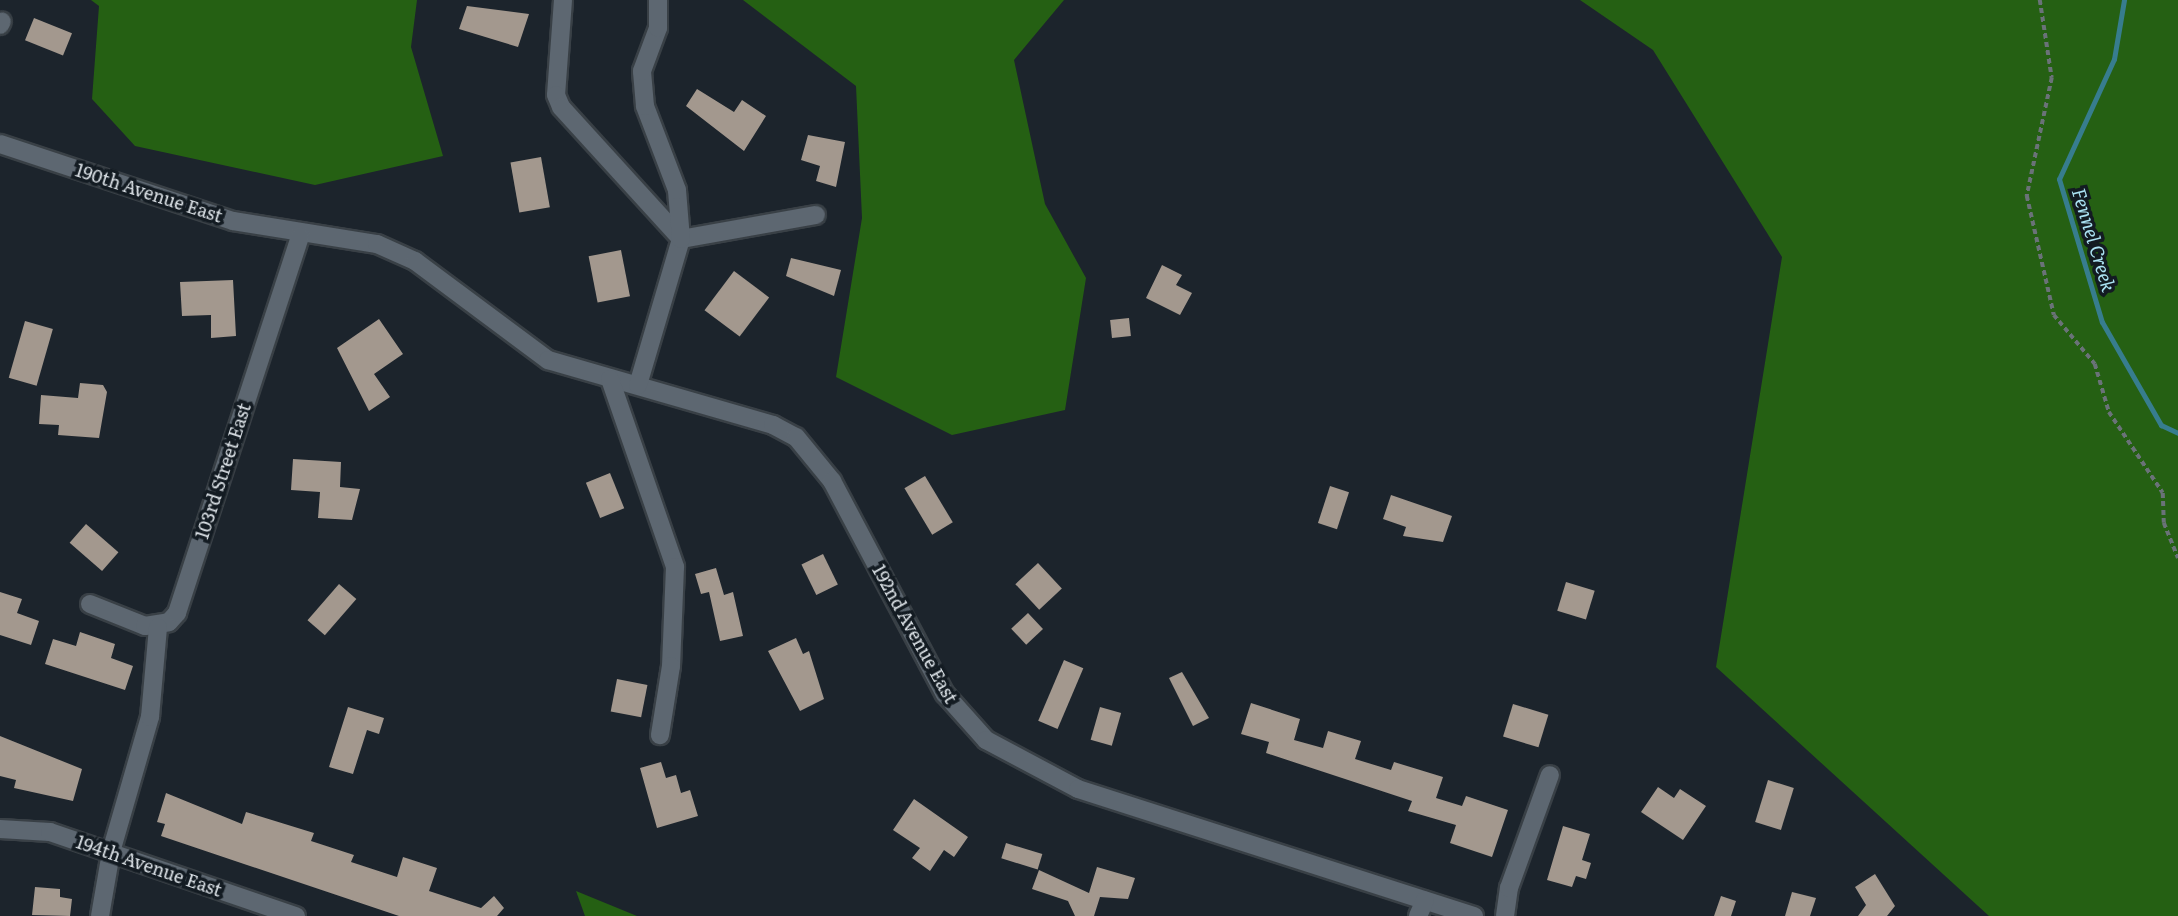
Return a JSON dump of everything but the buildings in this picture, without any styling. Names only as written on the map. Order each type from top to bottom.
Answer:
[{"type":"street","points":[[563,0],[556,95],[561,107],[681,239]]},
{"type":"street","points":[[300,237],[341,237],[403,254],[528,349],[610,379],[638,384],[681,239],[677,190],[645,106],[642,71],[658,27],[658,0]]},
{"type":"street","name":"190th Avenue East","points":[[0,144],[300,237]]},
{"type":"street","points":[[681,239],[816,215]]},
{"type":"street","name":"103rd Street East","points":[[158,626],[169,622],[183,599],[300,237]]},
{"type":"street","points":[[610,379],[675,567],[671,666],[660,735]]},
{"type":"street","name":"192nd Avenue East","points":[[638,384],[796,437],[832,481],[945,694],[986,740],[1018,762],[1078,789],[1421,908],[1474,916]]},
{"type":"street","points":[[90,604],[158,626],[156,684],[141,756],[111,852],[100,916]]},
{"type":"street","points":[[1505,916],[1509,888],[1550,775]]},
{"type":"street","name":"194th Avenue East","points":[[0,829],[40,830],[296,916]]},
{"type":"path","points":[[2040,0],[2052,78],[2027,197],[2054,315],[2095,364],[2109,412],[2163,493],[2167,535],[2178,558]]},
{"type":"green space","points":[[91,0],[417,0],[411,47],[443,156],[315,185],[135,146],[92,99],[99,6]]},
{"type":"green space","points":[[743,0],[1064,0],[1014,60],[1045,204],[1086,278],[1065,410],[952,435],[836,377],[862,218],[856,86]]},
{"type":"green space","points":[[1580,0],[2178,0],[2178,916],[1989,916],[1716,667],[1782,257],[1653,50]]},
{"type":"green space","points":[[576,891],[637,916],[585,916]]},
{"type":"waterway","name":"Fennel Creek","points":[[2124,0],[2114,59],[2059,179],[2102,322],[2161,425],[2178,433]]}]
